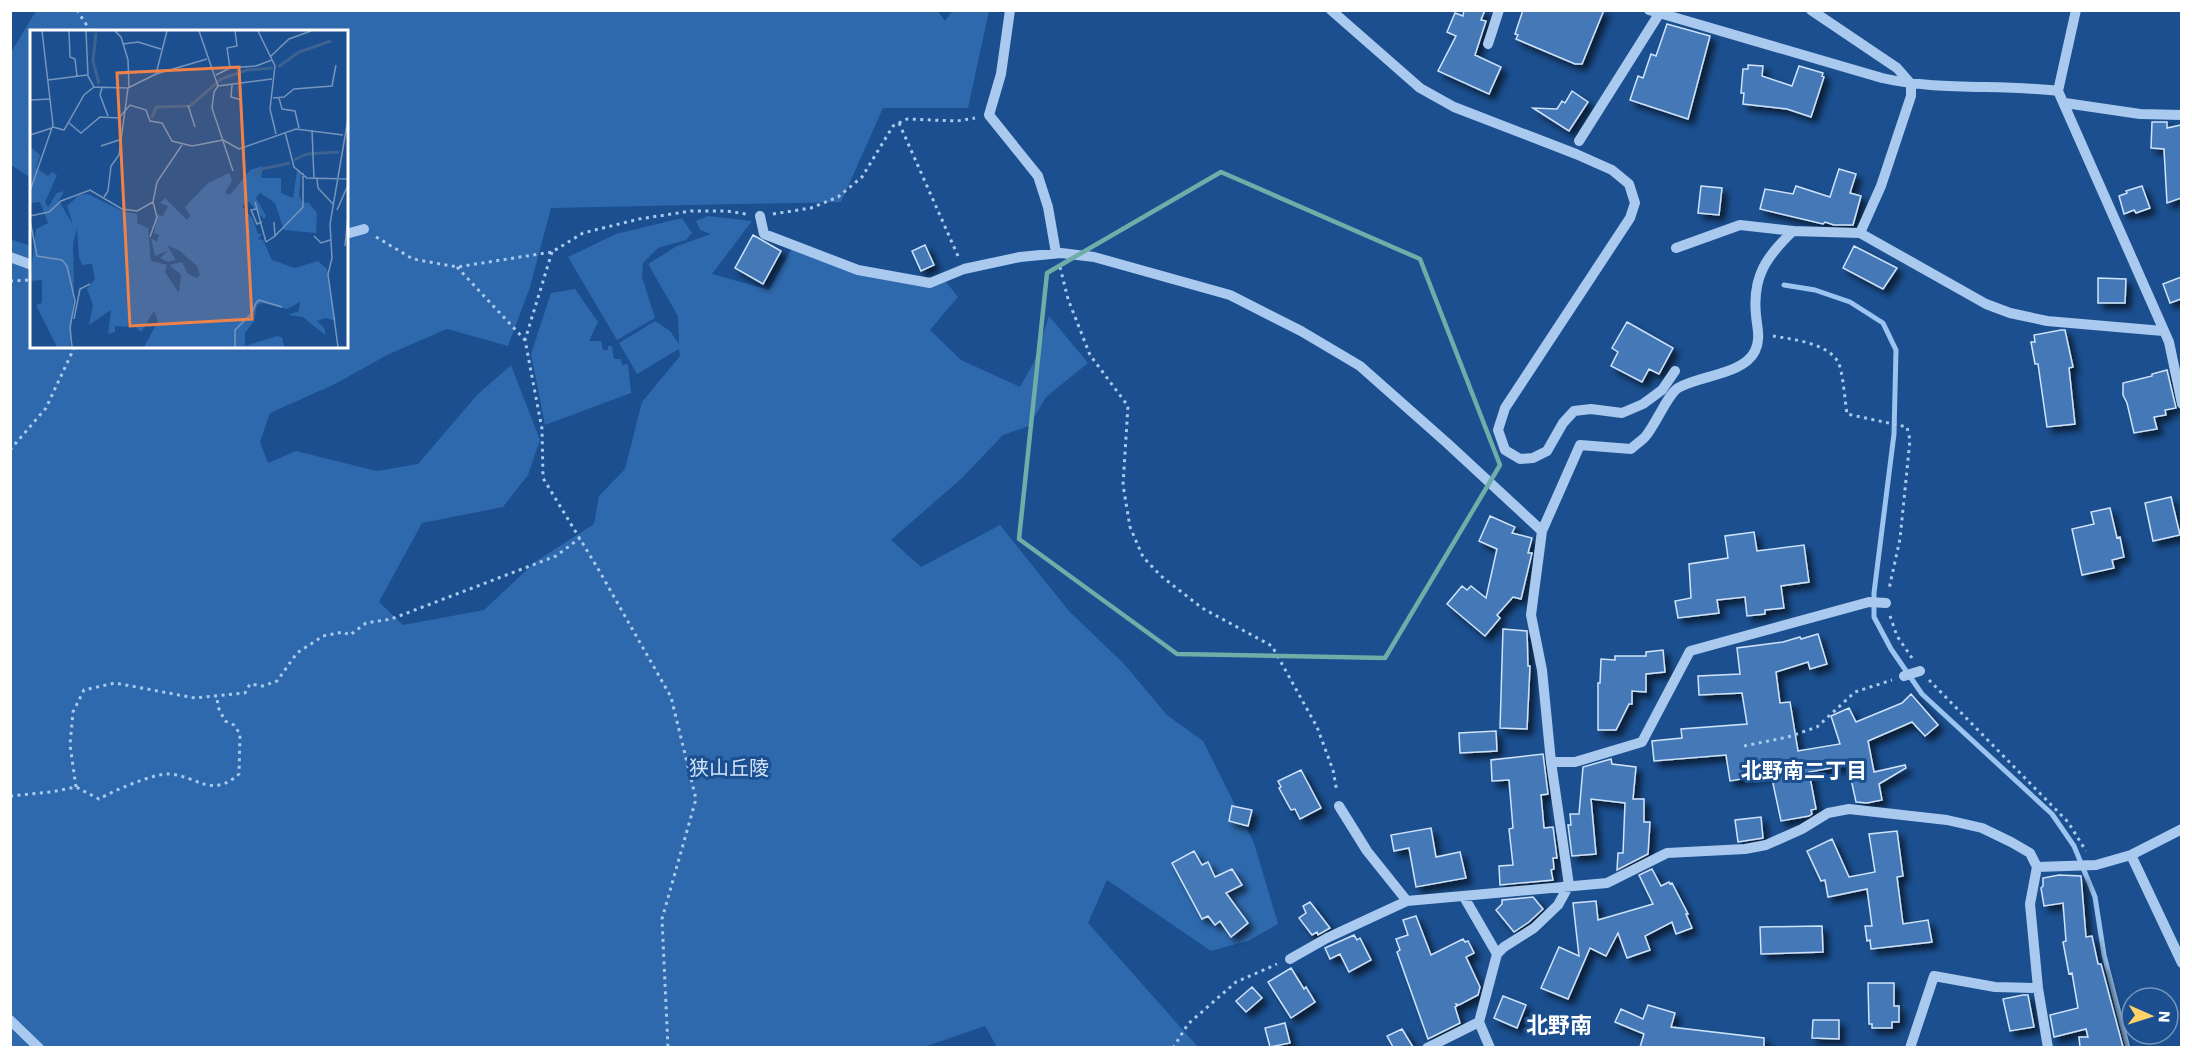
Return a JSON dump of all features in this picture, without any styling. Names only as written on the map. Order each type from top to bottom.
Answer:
[{"type":"street","points":[[1010,10],[1001,74],[988,115],[1038,176],[1048,207],[1056,254]]},
{"type":"street","points":[[1331,10],[1420,88],[1454,107],[1612,170],[1629,184],[1635,203],[1630,218],[1505,408],[1498,430],[1505,450],[1520,459],[1533,458],[1547,451],[1563,423],[1574,411],[1622,413],[1642,404],[1662,390],[1675,371]]},
{"type":"street","points":[[1488,44],[1498,10]]},
{"type":"street","points":[[1811,10],[1897,68],[1911,84],[1911,96],[1881,186],[1860,233]]},
{"type":"street","points":[[2076,10],[2058,91],[2169,342],[2181,404]]},
{"type":"street","points":[[1579,141],[1654,12],[1911,84],[2028,87],[2058,91]]},
{"type":"street","points":[[2065,103],[2140,114],[2181,115]]},
{"type":"street","points":[[760,216],[764,234],[858,270],[930,283],[964,268],[1020,256],[1056,254],[1094,257],[1230,295],[1301,331],[1360,366],[1542,531]]},
{"type":"street","points":[[1676,249],[1740,225],[1793,231],[1860,233],[1986,304],[2010,313],[2047,321],[2163,331]]},
{"type":"street","points":[[348,233],[364,229]]},
{"type":"street","points":[[1490,1047],[1479,1023],[1497,954],[1534,928],[1558,905],[1569,885],[1551,762],[1542,670],[1531,615],[1542,531],[1580,445],[1631,448],[1645,436],[1676,388],[1744,364],[1754,351],[1760,334],[1756,314],[1756,290],[1762,267],[1775,248],[1793,231]]},
{"type":"street","points":[[10,257],[30,265]]},
{"type":"street","points":[[2169,342],[2181,349]]},
{"type":"street","points":[[1551,762],[1575,762],[1642,742],[1690,651],[1869,602],[1886,603]]},
{"type":"street","points":[[1904,676],[1920,671]]},
{"type":"street","points":[[1340,806],[1367,851],[1407,901]]},
{"type":"street","points":[[1290,959],[1327,938],[1407,901],[1607,883],[1667,854],[1745,849],[1766,845],[1802,829],[1827,813],[1849,809],[1947,820],[1982,828],[2030,853],[2037,867],[2030,904],[2038,988],[2048,1047]]},
{"type":"street","points":[[2037,867],[2096,865],[2131,855],[2181,829]]},
{"type":"street","points":[[2131,855],[2181,963]]},
{"type":"street","points":[[1464,897],[1497,954]]},
{"type":"street","points":[[1910,1047],[1934,976],[1995,987],[2038,988]]},
{"type":"street","points":[[10,1020],[39,1047]]},
{"type":"street","points":[[1427,1047],[1479,1023]]},
{"type":"path","points":[[77,10],[90,30]]},
{"type":"path","points":[[364,229],[412,259],[458,267],[552,252],[583,233],[639,219],[691,211],[726,211],[760,216],[811,208],[838,197],[862,177],[893,126],[907,119],[957,121],[988,115]]},
{"type":"path","points":[[899,123],[964,268]]},
{"type":"path","points":[[552,252],[525,340],[542,429],[543,478],[671,697],[696,799],[662,919],[668,1047]]},
{"type":"path","points":[[1056,254],[1068,300],[1090,355],[1128,406],[1123,484],[1130,526],[1143,557],[1161,576],[1202,608],[1272,646],[1317,727],[1333,770],[1340,806]]},
{"type":"path","points":[[458,267],[525,340]]},
{"type":"path","points":[[10,281],[30,280]]},
{"type":"path","points":[[1760,334],[1807,342],[1829,352],[1838,362],[1847,414],[1907,427],[1910,440],[1900,539],[1886,603],[1898,636],[1920,671],[2068,822],[2096,865]]},
{"type":"path","points":[[10,450],[46,408],[74,348]]},
{"type":"path","points":[[76,786],[70,745],[73,712],[84,690],[115,683],[195,698],[245,693],[250,684],[263,686],[277,681],[297,653],[323,636],[343,632],[350,635],[366,623],[391,619],[556,556],[580,538]]},
{"type":"path","points":[[1744,746],[1788,737],[1817,727],[1855,692],[1904,676]]},
{"type":"path","points":[[10,796],[51,792],[76,786],[99,799],[124,786],[168,774],[211,787],[231,781],[239,774],[240,734],[234,725],[225,721],[217,697]]},
{"type":"path","points":[[1173,1047],[1188,1024],[1236,982],[1290,959]]},
{"type":"highlighted area","points":[[1221,172],[1420,259],[1500,465],[1385,658],[1177,654],[1019,539],[1047,273]]},
{"type":"green space","name":"狭山丘陵","points":[[937,10],[945,21],[952,11],[989,11],[968,108],[883,108],[841,202],[551,208],[530,287],[508,346],[447,329],[389,354],[335,384],[270,413],[260,442],[268,463],[296,451],[377,471],[418,464],[477,395],[511,365],[540,440],[528,475],[503,507],[422,523],[379,602],[403,625],[484,610],[535,562],[594,524],[599,496],[625,469],[642,402],[680,356],[679,349],[637,374],[619,343],[655,321],[670,331],[679,344],[678,316],[648,264],[677,246],[711,234],[700,230],[696,221],[708,216],[752,221],[712,274],[769,290],[791,250],[852,265],[946,282],[958,297],[930,330],[961,360],[1020,387],[1034,362],[1049,316],[1088,363],[1046,397],[1029,426],[1003,435],[962,478],[891,540],[921,567],[1000,525],[1069,611],[1124,664],[1167,715],[1203,741],[1254,843],[1278,924],[1248,941],[1211,951],[1107,880],[1088,923],[1198,1047],[997,1047],[985,1026],[921,1048],[11,1047],[10,239],[30,246],[30,348],[348,348],[348,30],[30,30],[30,177],[11,165],[10,54],[36,11]]},
{"type":"green space","points":[[682,218],[692,233],[686,240],[658,248],[643,263],[642,277],[655,318],[617,340],[568,257],[616,234]]},
{"type":"green space","points":[[575,289],[598,322],[589,341],[601,341],[603,350],[608,350],[608,346],[612,346],[614,359],[621,359],[622,365],[628,364],[631,393],[545,425],[531,354],[551,293]]},
{"type":"building","points":[[1464,10],[1485,10],[1481,20],[1486,21],[1475,55],[1501,67],[1489,94],[1438,71],[1456,36],[1447,32],[1455,13],[1463,16]]},
{"type":"building","points":[[1523,10],[1604,10],[1582,64],[1575,64],[1516,39],[1518,35],[1515,34]]},
{"type":"building","points":[[1667,24],[1710,36],[1688,119],[1630,100],[1638,76],[1643,78],[1651,54],[1656,56]]},
{"type":"building","points":[[1748,65],[1763,66],[1762,76],[1792,86],[1799,66],[1823,73],[1824,77],[1811,117],[1787,109],[1743,104],[1744,93],[1741,93],[1743,69],[1748,69]]},
{"type":"building","points":[[1572,91],[1588,102],[1569,131],[1533,108],[1557,109],[1562,101],[1565,103]]},
{"type":"building","points":[[2152,122],[2167,122],[2167,128],[2181,125],[2181,198],[2167,203],[2164,149],[2151,148]]},
{"type":"building","points":[[1839,169],[1856,174],[1850,193],[1861,196],[1853,225],[1834,225],[1825,222],[1823,224],[1760,209],[1765,189],[1793,194],[1796,186],[1830,197]]},
{"type":"building","points":[[1701,186],[1722,188],[1719,215],[1698,213]]},
{"type":"building","points":[[2142,186],[2150,208],[2124,214],[2119,196]]},
{"type":"building","points":[[753,235],[781,251],[763,284],[735,268]]},
{"type":"building","points":[[925,245],[934,265],[921,271],[912,251]]},
{"type":"building","points":[[1854,246],[1897,268],[1883,289],[1843,268]]},
{"type":"building","points":[[2181,277],[2181,299],[2170,303],[2163,284]]},
{"type":"building","points":[[2098,278],[2126,279],[2125,303],[2098,303]]},
{"type":"building","points":[[1627,322],[1673,348],[1659,374],[1649,369],[1642,382],[1611,366],[1618,352],[1612,348]]},
{"type":"building","points":[[2065,330],[2073,367],[2069,368],[2075,424],[2047,427],[2038,364],[2035,364],[2031,342],[2035,342],[2034,335]]},
{"type":"building","points":[[2167,370],[2176,408],[2165,410],[2166,415],[2154,417],[2157,429],[2134,433],[2123,395],[2123,383]]},
{"type":"building","points":[[2171,497],[2180,535],[2153,541],[2145,503]]},
{"type":"building","points":[[2110,508],[2124,557],[2112,560],[2114,568],[2082,575],[2072,529],[2094,524],[2091,512]]},
{"type":"building","points":[[1490,516],[1515,527],[1512,533],[1532,538],[1528,553],[1532,553],[1521,599],[1513,597],[1497,615],[1500,618],[1485,636],[1447,604],[1462,586],[1467,590],[1471,586],[1486,598],[1497,549],[1479,541]]},
{"type":"building","points":[[1754,532],[1757,551],[1804,545],[1809,582],[1781,586],[1784,608],[1765,610],[1765,614],[1747,616],[1745,597],[1717,600],[1719,613],[1678,618],[1675,601],[1691,598],[1689,564],[1728,558],[1725,536]]},
{"type":"building","points":[[1503,629],[1527,631],[1528,666],[1530,666],[1527,729],[1500,728]]},
{"type":"building","points":[[1818,634],[1827,664],[1810,669],[1808,662],[1776,672],[1780,703],[1790,702],[1798,751],[1840,744],[1831,716],[1849,708],[1856,722],[1902,703],[1911,694],[1938,725],[1925,736],[1912,722],[1868,741],[1874,772],[1905,765],[1906,768],[1879,784],[1882,800],[1867,803],[1856,802],[1848,765],[1809,772],[1816,809],[1811,810],[1812,814],[1809,816],[1781,821],[1771,774],[1730,781],[1726,755],[1654,761],[1652,741],[1682,738],[1681,729],[1747,724],[1742,693],[1699,695],[1698,676],[1740,674],[1737,648],[1783,642],[1800,637],[1801,639]]},
{"type":"building","points":[[1663,650],[1665,672],[1646,674],[1646,692],[1632,691],[1632,704],[1629,704],[1616,730],[1598,730],[1598,683],[1600,683],[1601,659],[1615,660],[1615,656],[1646,656],[1646,652]]},
{"type":"building","points":[[1496,731],[1497,751],[1460,753],[1459,733]]},
{"type":"building","points":[[1543,754],[1548,794],[1541,795],[1544,828],[1553,827],[1557,858],[1553,858],[1554,869],[1551,870],[1553,880],[1500,885],[1499,866],[1513,865],[1509,829],[1513,828],[1509,780],[1492,781],[1491,760]]},
{"type":"building","points":[[1611,759],[1612,764],[1636,767],[1633,799],[1644,799],[1644,822],[1650,822],[1648,854],[1617,870],[1618,853],[1623,853],[1625,803],[1591,799],[1596,854],[1572,856],[1568,825],[1571,825],[1570,814],[1579,814],[1583,767]]},
{"type":"building","points":[[1301,770],[1321,808],[1300,819],[1295,809],[1291,810],[1279,788],[1281,787],[1278,781]]},
{"type":"building","points":[[1232,806],[1252,810],[1248,826],[1229,821]]},
{"type":"building","points":[[1761,817],[1763,838],[1738,842],[1735,820]]},
{"type":"building","points":[[1431,828],[1436,857],[1460,852],[1466,878],[1416,887],[1409,848],[1394,851],[1391,835]]},
{"type":"building","points":[[1897,831],[1903,876],[1897,877],[1903,924],[1928,920],[1932,942],[1871,949],[1870,940],[1867,941],[1865,926],[1872,926],[1867,889],[1828,897],[1825,880],[1821,881],[1807,851],[1832,839],[1849,877],[1875,872],[1869,834]]},
{"type":"building","points":[[1194,851],[1202,865],[1208,862],[1215,877],[1232,869],[1242,885],[1226,893],[1248,923],[1231,937],[1220,921],[1215,925],[1208,916],[1202,919],[1172,863]]},
{"type":"building","points":[[1652,869],[1661,886],[1672,883],[1688,914],[1686,914],[1692,928],[1676,934],[1672,922],[1645,936],[1650,950],[1627,958],[1618,933],[1606,956],[1590,948],[1568,999],[1541,988],[1559,947],[1579,956],[1573,903],[1596,901],[1598,920],[1653,904],[1639,875]]},
{"type":"building","points":[[2059,875],[2081,876],[2086,937],[2092,936],[2120,1036],[2120,1046],[2123,1047],[2080,1047],[2079,1037],[2088,1037],[2086,1029],[2054,1037],[2050,1015],[2078,1008],[2072,973],[2069,974],[2063,942],[2066,941],[2063,903],[2044,906],[2041,888],[2043,878]]},
{"type":"building","points":[[1533,897],[1543,909],[1514,932],[1496,910],[1502,904],[1502,900]]},
{"type":"building","points":[[1310,902],[1330,928],[1318,935],[1317,932],[1312,935],[1299,918],[1306,913],[1303,906]]},
{"type":"building","points":[[1416,916],[1431,955],[1463,939],[1465,942],[1468,941],[1474,953],[1466,957],[1480,987],[1478,995],[1459,1005],[1456,1004],[1460,1023],[1428,1039],[1397,952],[1400,950],[1396,939],[1408,935],[1403,920]]},
{"type":"building","points":[[1822,926],[1823,952],[1761,954],[1760,927]]},
{"type":"building","points":[[1354,935],[1357,940],[1360,938],[1371,960],[1349,972],[1340,954],[1330,959],[1325,948]]},
{"type":"building","points":[[1291,968],[1315,1002],[1291,1018],[1268,982]]},
{"type":"building","points":[[1868,983],[1894,983],[1894,1006],[1899,1006],[1899,1022],[1892,1022],[1892,1028],[1872,1028],[1872,1024],[1869,1024]]},
{"type":"building","points":[[1252,987],[1262,998],[1246,1012],[1236,1001]]},
{"type":"building","points":[[2028,995],[2034,1027],[2010,1031],[2003,999]]},
{"type":"building","points":[[1503,996],[1526,1005],[1517,1028],[1494,1018]]},
{"type":"building","points":[[1648,1005],[1675,1013],[1671,1027],[1764,1038],[1764,1047],[1640,1047],[1644,1034],[1615,1022],[1621,1009],[1643,1019]]},
{"type":"building","points":[[1813,1020],[1839,1020],[1839,1039],[1812,1038]]},
{"type":"building","points":[[1285,1023],[1290,1043],[1270,1047],[1265,1028]]},
{"type":"building","points":[[1402,1029],[1413,1047],[1393,1047],[1387,1036]]},
{"type":"waterway","points":[[1784,285],[1815,290],[1850,302],[1883,323],[1896,350],[1894,434],[1874,593],[1874,617],[1891,649],[1922,694],[2052,814],[2074,846],[2095,897],[2104,955],[2128,1048]]},
{"type":"district","name":"北野南二丁目","points":[[1804,771]]},
{"type":"district","name":"北野南","points":[[1559,1025]]}]
